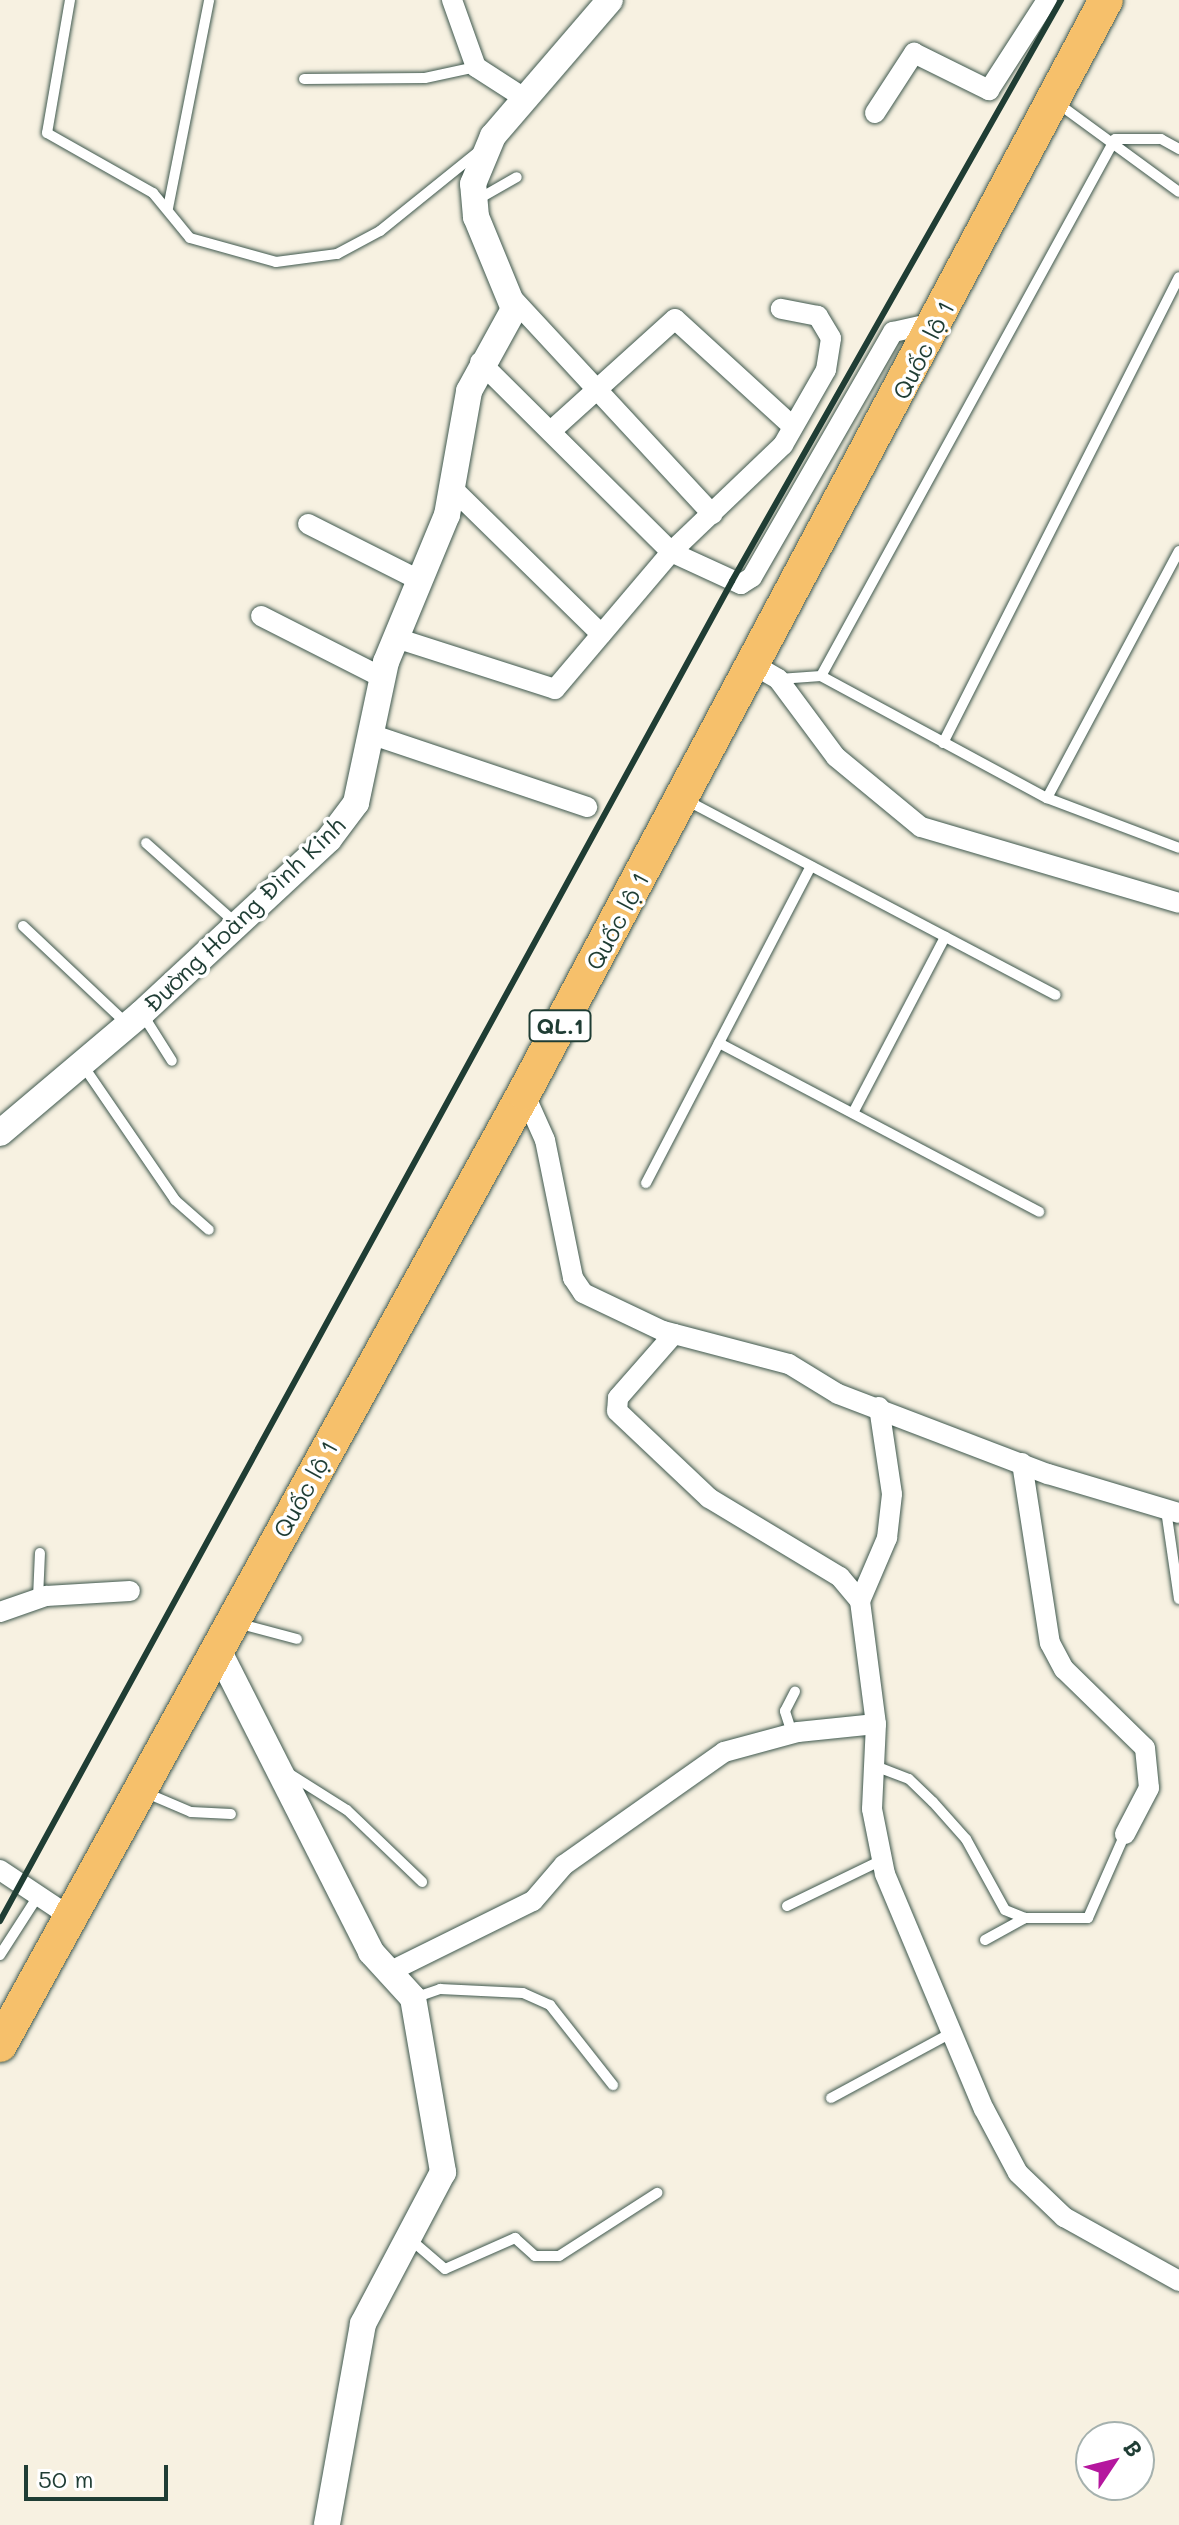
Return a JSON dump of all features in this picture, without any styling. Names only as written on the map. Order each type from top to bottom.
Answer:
[{"type":"highway","name":"Quốc lộ 1","points":[[0,2045],[524,1093],[682,798],[766,672],[938,322],[1106,0]]},
{"type":"street","points":[[452,0],[476,67],[524,98]]},
{"type":"street","points":[[610,0],[493,136],[474,202],[514,300],[540,322],[595,394],[712,514]]},
{"type":"street","points":[[875,113],[914,53],[989,90],[1047,0]]},
{"type":"street","name":"Đường Hoàng Đình Kinh","points":[[0,1133],[135,1019],[345,819],[362,788],[383,678],[396,638],[421,581],[454,490],[480,362],[504,333],[514,300]]},
{"type":"street","points":[[396,638],[555,689],[671,552],[778,450],[826,370],[831,338],[818,316],[781,309]]},
{"type":"street","points":[[551,431],[675,319],[791,425]]},
{"type":"street","points":[[480,362],[671,552],[732,581],[749,580],[893,332],[938,322]]},
{"type":"street","points":[[454,490],[601,634]]},
{"type":"street","points":[[308,524],[421,581]]},
{"type":"street","points":[[261,616],[383,678]]},
{"type":"street","points":[[766,672],[836,757],[921,827],[1179,903]]},
{"type":"street","points":[[373,735],[587,807]]},
{"type":"street","points":[[524,1093],[545,1140],[573,1278],[583,1293],[674,1334],[789,1364],[838,1394],[1022,1463],[1173,1512]]},
{"type":"street","points":[[674,1334],[618,1398],[617,1411],[709,1498],[840,1577],[860,1601]]},
{"type":"street","points":[[879,1407],[892,1494],[887,1538],[860,1601],[876,1724],[872,1809],[882,1860],[951,2033],[1018,2173],[1064,2217],[1178,2283]]},
{"type":"street","points":[[1022,1463],[1050,1643],[1064,1669],[1145,1748],[1149,1788],[1125,1834]]},
{"type":"street","points":[[0,1612],[38,1598],[130,1591]]},
{"type":"street","points":[[224,1635],[282,1770],[387,1973],[413,1998],[443,2172],[363,2324],[327,2525]]},
{"type":"street","points":[[387,1973],[533,1901],[564,1865],[704,1763],[792,1733],[876,1724]]},
{"type":"street","points":[[0,1870],[72,1918]]},
{"type":"lane","points":[[70,0],[47,133],[168,208],[190,238],[276,262],[337,254],[380,231],[493,136]]},
{"type":"lane","points":[[168,208],[209,0]]},
{"type":"lane","points":[[304,79],[437,78],[476,67]]},
{"type":"lane","points":[[1053,99],[1115,139],[1144,173],[1179,192]]},
{"type":"lane","points":[[1115,139],[1161,139],[1179,149]]},
{"type":"lane","points":[[821,676],[1115,139]]},
{"type":"lane","points":[[474,202],[517,177]]},
{"type":"lane","points":[[943,743],[1179,277]]},
{"type":"lane","points":[[1047,798],[1179,551]]},
{"type":"lane","points":[[766,672],[821,676],[1047,798],[1179,848]]},
{"type":"lane","points":[[682,798],[1056,995]]},
{"type":"lane","points":[[146,843],[237,924]]},
{"type":"lane","points":[[646,1183],[811,866]]},
{"type":"lane","points":[[23,926],[135,1019],[172,1061]]},
{"type":"lane","points":[[853,1113],[945,937]]},
{"type":"lane","points":[[719,1043],[1039,1212]]},
{"type":"lane","points":[[82,1064],[161,1182],[209,1230]]},
{"type":"lane","points":[[1173,1512],[1179,1599]]},
{"type":"lane","points":[[38,1598],[40,1553]]},
{"type":"lane","points":[[224,1635],[297,1639]]},
{"type":"lane","points":[[792,1733],[785,1711],[795,1691]]},
{"type":"lane","points":[[875,1766],[909,1779],[933,1802],[966,1839],[1005,1910],[1025,1918],[1088,1918],[1125,1834]]},
{"type":"lane","points":[[282,1770],[347,1810],[422,1882]]},
{"type":"lane","points":[[139,1789],[191,1812],[231,1814]]},
{"type":"lane","points":[[787,1906],[882,1860]]},
{"type":"lane","points":[[0,1955],[38,1896]]},
{"type":"lane","points":[[985,1940],[1025,1918]]},
{"type":"lane","points":[[413,1998],[440,1989],[523,1993],[550,2005],[613,2085]]},
{"type":"lane","points":[[831,2098],[951,2033]]},
{"type":"lane","points":[[407,2236],[445,2269],[515,2238],[535,2256],[559,2256],[657,2193]]},
{"type":"railway","points":[[0,1921],[732,581],[1061,0]]}]
